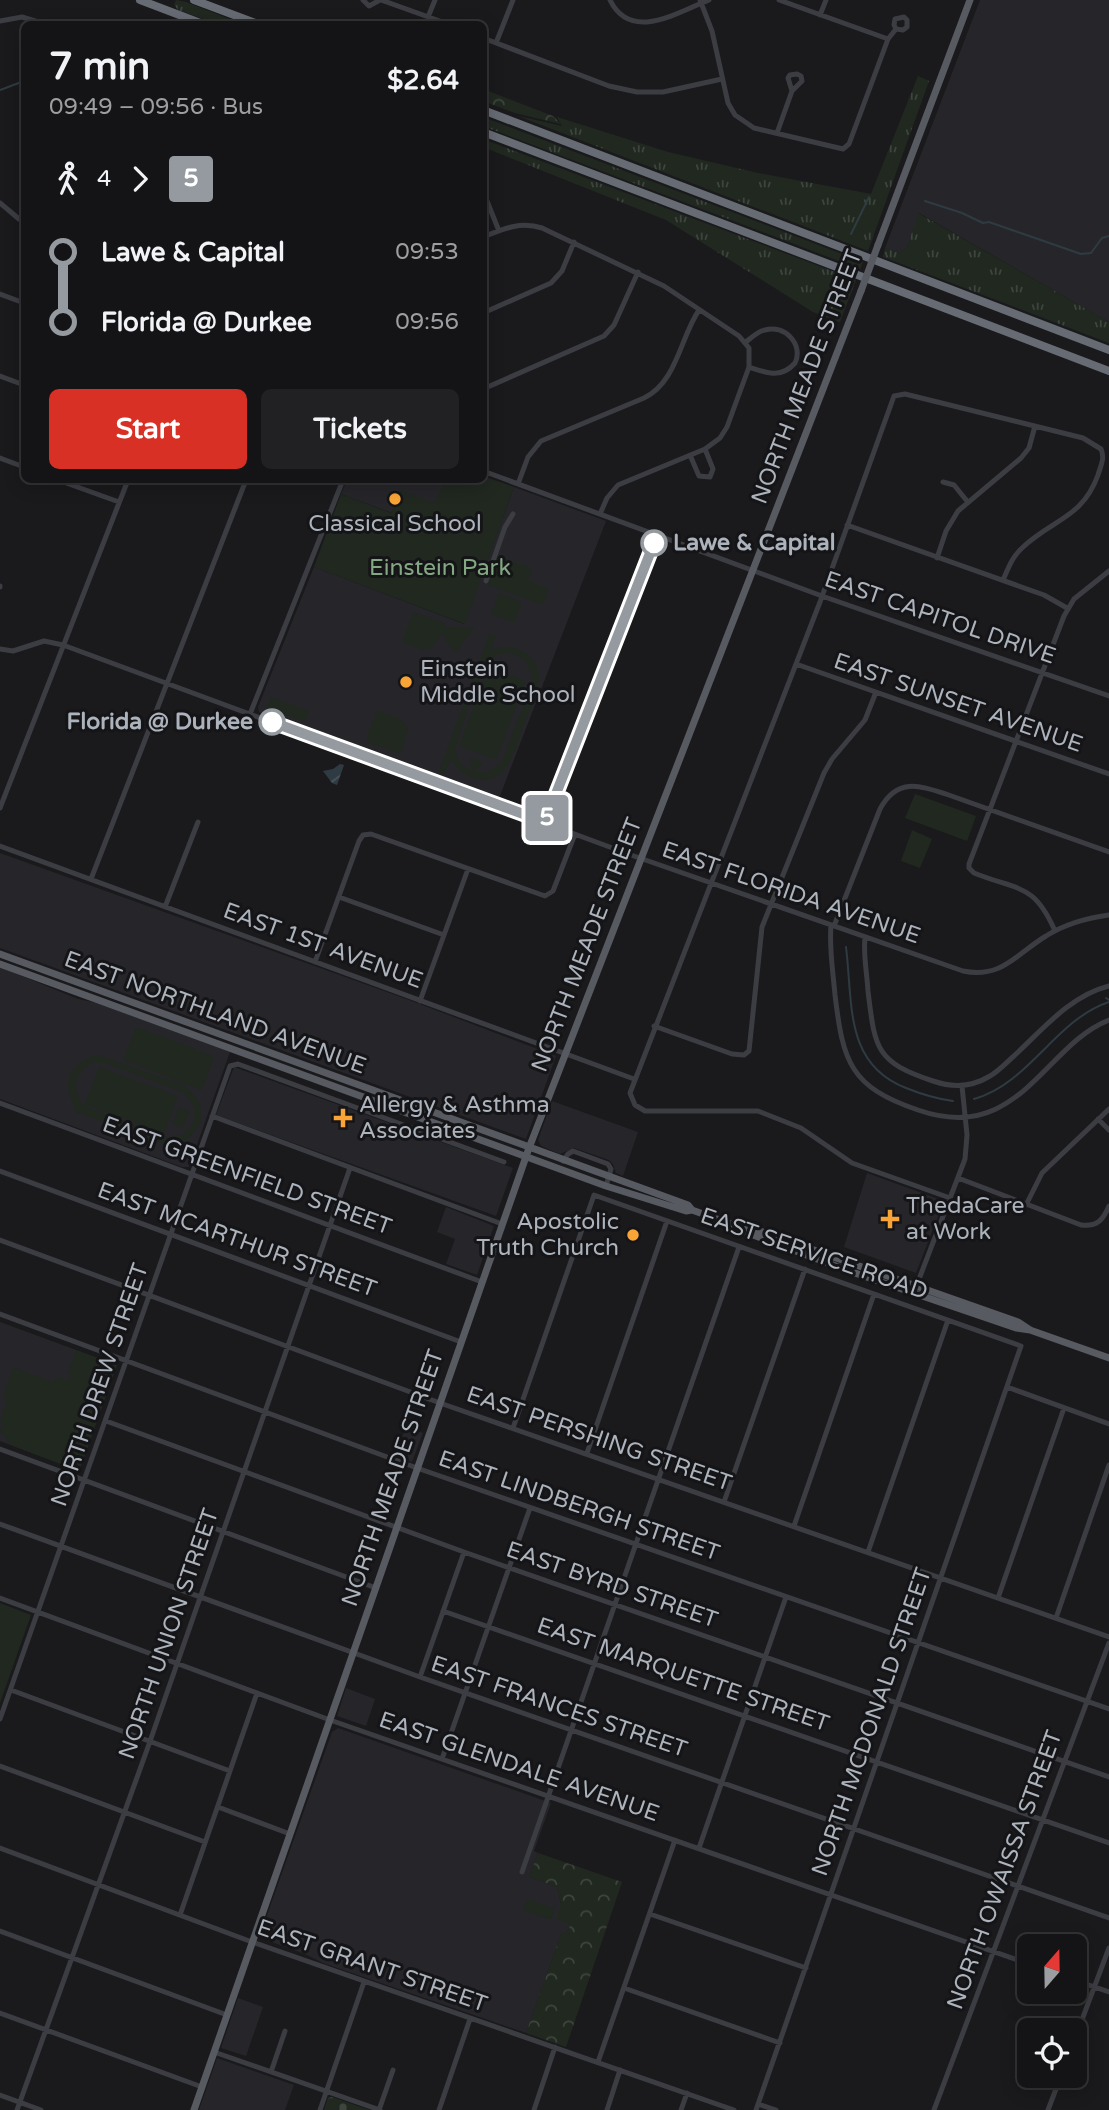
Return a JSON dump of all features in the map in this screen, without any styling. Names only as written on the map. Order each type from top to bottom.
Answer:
[{"type":"highway","points":[[140,0],[195,21]]},
{"type":"highway","points":[[194,0],[250,21]]},
{"type":"highway","points":[[487,112],[1109,350]]},
{"type":"highway","points":[[487,134],[1109,370]]},
{"type":"main road","name":"NORTH MEADE STREET","points":[[194,2110],[526,1157],[861,291],[970,0]]},
{"type":"main road","name":"EAST NORTHLAND AVENUE","points":[[0,954],[688,1205],[692,1210]]},
{"type":"main road","name":"EAST NORTHLAND AVENUE","points":[[0,964],[606,1186],[686,1211],[692,1210],[757,1237],[915,1290],[1016,1328],[1030,1330],[1109,1357]]},
{"type":"street","points":[[363,0],[369,6],[380,0],[439,21]]},
{"type":"street","points":[[428,17],[435,0]]},
{"type":"street","points":[[496,43],[513,0]]},
{"type":"street","points":[[610,0],[614,8],[627,18],[646,23],[664,19],[709,0]]},
{"type":"street","points":[[779,0],[888,39]]},
{"type":"street","points":[[820,15],[826,0]]},
{"type":"street","points":[[700,2],[712,31],[728,103],[735,115],[754,128],[843,149],[846,148],[888,39],[896,29]]},
{"type":"street","points":[[0,21],[23,17],[36,21]]},
{"type":"street","points":[[487,40],[609,86],[627,90],[663,92],[722,79]]},
{"type":"street","points":[[777,132],[792,91]]},
{"type":"street","points":[[0,203],[19,219]]},
{"type":"street","points":[[487,204],[499,231]]},
{"type":"street","points":[[487,236],[520,225],[535,226],[574,242],[664,286],[746,342],[751,354],[750,367],[727,427],[716,442],[618,485],[609,494],[600,514]]},
{"type":"street","points":[[487,311],[551,283],[562,271],[574,242]]},
{"type":"street","points":[[487,387],[604,336],[614,324],[638,272]]},
{"type":"street","points":[[0,294],[21,302]]},
{"type":"street","points":[[518,484],[528,457],[541,441],[657,390],[667,377],[699,310]]},
{"type":"street","points":[[746,342],[761,331],[772,329],[793,339],[798,349],[795,363],[784,372],[772,374],[750,367]]},
{"type":"street","points":[[0,376],[21,384]]},
{"type":"street","points":[[950,1198],[852,1163],[801,1128],[758,1111],[645,1111],[635,1105],[630,1093],[822,596],[892,398],[896,394],[1083,438],[1101,448],[1104,457],[1089,496],[1080,506],[1022,547],[1003,580]]},
{"type":"street","points":[[937,558],[950,523],[967,501],[1014,466],[1026,453],[1035,426]]},
{"type":"street","points":[[690,455],[699,476],[710,477],[713,469],[705,449]]},
{"type":"street","points":[[0,458],[21,466]]},
{"type":"street","name":"EAST CAPITOL DRIVE","points":[[487,472],[822,596],[1109,695]]},
{"type":"street","points":[[943,482],[954,485],[967,501]]},
{"type":"street","points":[[66,483],[119,502]]},
{"type":"street","points":[[0,808],[127,483]]},
{"type":"street","points":[[91,879],[245,483]]},
{"type":"street","points":[[250,714],[342,483]]},
{"type":"street","points":[[486,581],[505,527],[513,514]]},
{"type":"street","points":[[846,525],[1044,595],[1068,608]]},
{"type":"street","points":[[545,822],[657,535]]},
{"type":"street","points":[[1055,931],[1043,905],[1032,894],[971,871],[969,864],[1068,608],[1083,591],[1109,571]]},
{"type":"street","points":[[0,649],[13,651],[44,641],[63,645]]},
{"type":"street","name":"EAST FLORIDA AVENUE","points":[[63,645],[575,834],[953,969],[983,974],[1005,966],[1055,931],[1079,921],[1109,915]]},
{"type":"street","name":"EAST SUNSET AVENUE","points":[[796,664],[1109,774]]},
{"type":"street","points":[[654,1026],[732,1054],[747,1054],[751,1039],[760,933],[824,773],[832,759],[865,720],[876,692]]},
{"type":"street","points":[[1109,852],[923,787],[914,785],[900,788],[880,809],[833,926],[831,949],[841,1040],[857,1074],[873,1090],[928,1114],[965,1118],[994,1110],[1014,1099],[1083,1036],[1109,1020]]},
{"type":"street","points":[[165,907],[198,822]]},
{"type":"street","points":[[315,962],[359,841],[365,834],[539,896],[547,896],[553,891],[575,834]]},
{"type":"street","name":"EAST 1ST AVENUE","points":[[0,846],[634,1079]]},
{"type":"street","points":[[420,1001],[468,869]]},
{"type":"street","points":[[339,897],[444,935]]},
{"type":"street","points":[[865,937],[864,953],[872,1024],[879,1049],[901,1069],[942,1084],[962,1086],[979,1082],[994,1074],[1077,999],[1109,986]]},
{"type":"street","name":"NORTH DREW STREET","points":[[0,1719],[229,1068],[233,1064],[248,1068],[504,1162]]},
{"type":"street","points":[[915,1290],[958,1178],[967,1144],[962,1086]]},
{"type":"street","name":"EAST GREENFIELD STREET","points":[[0,1103],[482,1282]]},
{"type":"street","points":[[1026,1205],[1042,1173],[1109,1109]]},
{"type":"street","points":[[212,1116],[502,1224]]},
{"type":"street","points":[[1098,1119],[1109,1130]]},
{"type":"street","points":[[564,1161],[569,1152],[575,1151],[608,1164],[611,1167],[606,1186]]},
{"type":"street","name":"NORTH UNION STREET","points":[[17,2110],[125,1813],[350,1168]]},
{"type":"street","name":"EAST MCARTHUR STREET","points":[[0,1171],[461,1342]]},
{"type":"street","points":[[958,1178],[1088,1226],[1102,1220],[1109,1206]]},
{"type":"street","name":"EAST SERVICE ROAD","points":[[513,1428],[594,1195],[1021,1346]]},
{"type":"street","points":[[587,1453],[667,1221]]},
{"type":"street","name":"EAST PERSHING STREET","points":[[0,1240],[440,1402],[1109,1637]]},
{"type":"street","points":[[522,1872],[739,1247]]},
{"type":"street","points":[[724,1502],[805,1269]]},
{"type":"street","points":[[794,1526],[874,1294]]},
{"type":"street","name":"EAST LINDBERGH STREET","points":[[0,1314],[417,1468],[1109,1709]]},
{"type":"street","points":[[868,1552],[948,1320]]},
{"type":"street","name":"NORTH MCDONALD STREET","points":[[757,2107],[1021,1346]]},
{"type":"street","points":[[1007,1387],[1109,1424]]},
{"type":"street","points":[[998,1598],[1064,1408]]},
{"type":"street","name":"EAST BYRD STREET","points":[[106,1421],[396,1528],[1109,1777]]},
{"type":"street","points":[[0,1449],[376,1588]]},
{"type":"street","points":[[1056,1618],[1109,1465]]},
{"type":"street","points":[[442,1759],[530,1508]]},
{"type":"street","name":"EAST FRANCES STREET","points":[[0,1524],[420,1678],[1109,1918]]},
{"type":"street","points":[[420,1678],[464,1552]]},
{"type":"street","points":[[699,1848],[786,1597]]},
{"type":"street","name":"EAST GLENDALE AVENUE","points":[[0,1598],[330,1720],[1017,1960]]},
{"type":"street","name":"EAST MARQUETTE STREET","points":[[443,1611],[1109,1843]]},
{"type":"street","name":"NORTH OWAISSA STREET","points":[[934,2110],[1109,1643]]},
{"type":"street","points":[[11,1690],[230,1771]]},
{"type":"street","points":[[180,1915],[257,1693]]},
{"type":"street","points":[[0,1766],[205,1843]]},
{"type":"street","points":[[218,1807],[290,1833]]},
{"type":"street","points":[[598,2062],[676,1840]]},
{"type":"street","name":"EAST GRANT STREET","points":[[0,1849],[364,1982],[734,2110]]},
{"type":"street","points":[[650,1914],[806,1968]]},
{"type":"street","points":[[0,1931],[227,2015]]},
{"type":"street","points":[[1083,2018],[1109,1948]]},
{"type":"street","points":[[320,2110],[364,1982]]},
{"type":"street","points":[[1087,1984],[1109,1992]]},
{"type":"street","points":[[624,1988],[780,2043]]},
{"type":"street","points":[[0,2012],[202,2087]]},
{"type":"street","points":[[439,2110],[470,2019]]},
{"type":"street","points":[[271,2072],[285,2031]]},
{"type":"street","points":[[534,2110],[555,2047]]},
{"type":"street","points":[[214,2052],[379,2110],[393,2070]]},
{"type":"street","points":[[607,2110],[621,2070]]},
{"type":"street","points":[[1048,2110],[1056,2088]]},
{"type":"street","points":[[681,2110],[687,2093]]},
{"type":"street","points":[[0,2095],[41,2110]]},
{"type":"street","points":[[757,2107],[776,2110]]},
{"type":"shaded area","points":[[980,0],[1109,0],[1109,322],[919,213],[907,248],[899,253],[885,248]]},
{"type":"shaded area","name":"Classical School","points":[[346,483],[444,483],[427,526],[341,494]]},
{"type":"shaded area","name":"Einstein Middle School","points":[[514,487],[606,521],[498,801],[259,712],[258,707],[314,567],[464,624]]},
{"type":"shaded area","points":[[0,853],[409,1000],[556,1056],[526,1139],[0,948]]},
{"type":"shaded area","points":[[0,967],[78,999],[97,1003],[230,1052],[189,1167],[182,1167],[0,1099]]},
{"type":"shaded area","points":[[234,1067],[513,1168],[496,1216],[216,1115]]},
{"type":"shaded area","points":[[552,1101],[638,1132],[623,1176],[616,1173],[609,1160],[574,1148],[560,1154],[541,1146],[538,1140]]},
{"type":"shaded area","points":[[867,1173],[944,1201],[916,1273],[844,1247]]},
{"type":"shaded area","points":[[446,1207],[494,1226],[477,1275],[446,1264],[455,1239],[437,1232]]},
{"type":"shaded area","points":[[0,1322],[117,1365],[79,1471],[0,1441]]},
{"type":"shaded area","points":[[406,1426],[423,1433],[412,1462],[396,1456]]},
{"type":"shaded area","points":[[346,1688],[375,1699],[366,1726],[337,1716]]},
{"type":"shaded area","points":[[338,1728],[551,1803],[534,1851],[538,1853],[529,1877],[557,1887],[570,1924],[567,1932],[561,1934],[526,2033],[323,1963],[263,1939],[260,1935],[332,1732]]},
{"type":"shaded area","points":[[238,1998],[263,2007],[246,2056],[221,2048]]},
{"type":"shaded area","points":[[217,2058],[294,2085],[285,2110],[199,2110]]},
{"type":"green space","points":[[176,0],[186,2],[234,21],[209,21],[178,10],[174,5]]},
{"type":"green space","points":[[918,76],[929,81],[868,251],[518,116],[562,126],[557,117],[668,152],[758,173],[871,194]]},
{"type":"green space","points":[[487,91],[553,116],[561,124],[515,113],[487,102]]},
{"type":"green space","points":[[487,119],[863,262],[860,269],[487,128]]},
{"type":"green space","points":[[487,141],[856,280],[840,322],[813,312],[666,220],[487,149]]},
{"type":"green space","points":[[918,213],[1109,322],[1109,343],[883,257],[885,248],[899,253],[907,248]]},
{"type":"green space","name":"Einstein Park","points":[[487,477],[514,487],[465,624],[314,567],[341,494],[391,513],[400,490],[435,503],[444,483],[487,483]]},
{"type":"green space","points":[[493,555],[532,568],[528,580],[548,589],[543,605],[483,583]]},
{"type":"green space","points":[[499,593],[520,601],[515,623],[491,614]]},
{"type":"green space","points":[[415,612],[446,624],[446,627],[474,628],[456,653],[447,644],[443,633],[431,648],[423,650],[402,642]]},
{"type":"green space","points":[[490,633],[496,635],[491,650],[515,648],[529,656],[538,669],[539,683],[536,694],[513,754],[508,765],[494,778],[478,780],[470,777],[456,767],[451,759],[444,775],[438,773]],"holes":[[[509,653],[520,657],[527,664],[531,673],[531,685],[501,763],[487,772],[474,772],[483,763],[470,758],[472,771],[466,767],[457,754],[457,744],[489,661]]]},
{"type":"green space","points":[[488,667],[526,681],[496,760],[459,746]]},
{"type":"green space","points":[[271,697],[309,711],[305,722],[266,708]]},
{"type":"green space","points":[[377,710],[401,719],[408,728],[401,754],[367,742]]},
{"type":"green space","points":[[915,794],[976,816],[967,841],[905,818]]},
{"type":"green space","points":[[912,830],[932,839],[920,868],[901,861]]},
{"type":"green space","points":[[136,1027],[214,1056],[202,1090],[123,1060]]},
{"type":"green space","points":[[99,1055],[183,1085],[191,1091],[200,1106],[200,1122],[196,1130],[182,1142],[184,1144],[181,1150],[74,1111],[68,1089],[72,1070]],"holes":[[[92,1063],[105,1063],[184,1093],[194,1107],[193,1123],[183,1134],[169,1138],[87,1107],[76,1090],[78,1078]]]},
{"type":"green space","points":[[99,1067],[178,1096],[164,1133],[85,1104]]},
{"type":"green space","points":[[179,1107],[190,1111],[183,1128],[172,1124]]},
{"type":"green space","points":[[76,1350],[117,1365],[79,1471],[11,1445],[0,1431],[3,1424],[0,1420],[7,1402],[3,1397],[13,1367],[54,1382],[56,1377],[69,1380],[71,1374],[68,1372]]},
{"type":"green space","points":[[0,1603],[31,1615],[0,1703]]},
{"type":"green space","points":[[538,1853],[622,1882],[566,2047],[526,2033],[561,1934],[567,1932],[570,1925],[556,1919],[561,1904],[557,1887],[529,1877]]},
{"type":"green space","points":[[527,1899],[553,1908],[556,1904],[551,1920],[523,1910]]},
{"type":"green space","points":[[328,2098],[369,2110],[324,2110]]},
{"type":"water","points":[[344,765],[337,785],[332,783],[323,771]]},
{"type":"waterway","points":[[0,90],[21,82]]},
{"type":"waterway","points":[[851,234],[869,197]]},
{"type":"waterway","points":[[925,201],[983,223],[989,222],[1081,254],[1091,253],[1102,238],[1109,236]]},
{"type":"waterway","points":[[846,947],[855,1030],[871,1064],[886,1077],[906,1088],[953,1101]]},
{"type":"waterway","points":[[974,1099],[1011,1080],[1073,1023],[1109,1002]]},
{"type":"bus line","name":"5","points":[[272,722],[545,822],[654,543]]},
{"type":"place","name":"Classical School","points":[[395,499]]},
{"type":"place","name":"Lawe & Capital","points":[[654,543]]},
{"type":"place","name":"Einstein Middle School","points":[[406,682]]},
{"type":"place","name":"Florida @ Durkee","points":[[272,722]]},
{"type":"place","name":"Allergy & Asthma Associates","points":[[343,1118]]},
{"type":"place","name":"ThedaCare at Work","points":[[890,1219]]},
{"type":"place","name":"Apostolic Truth Church","points":[[633,1235]]}]
